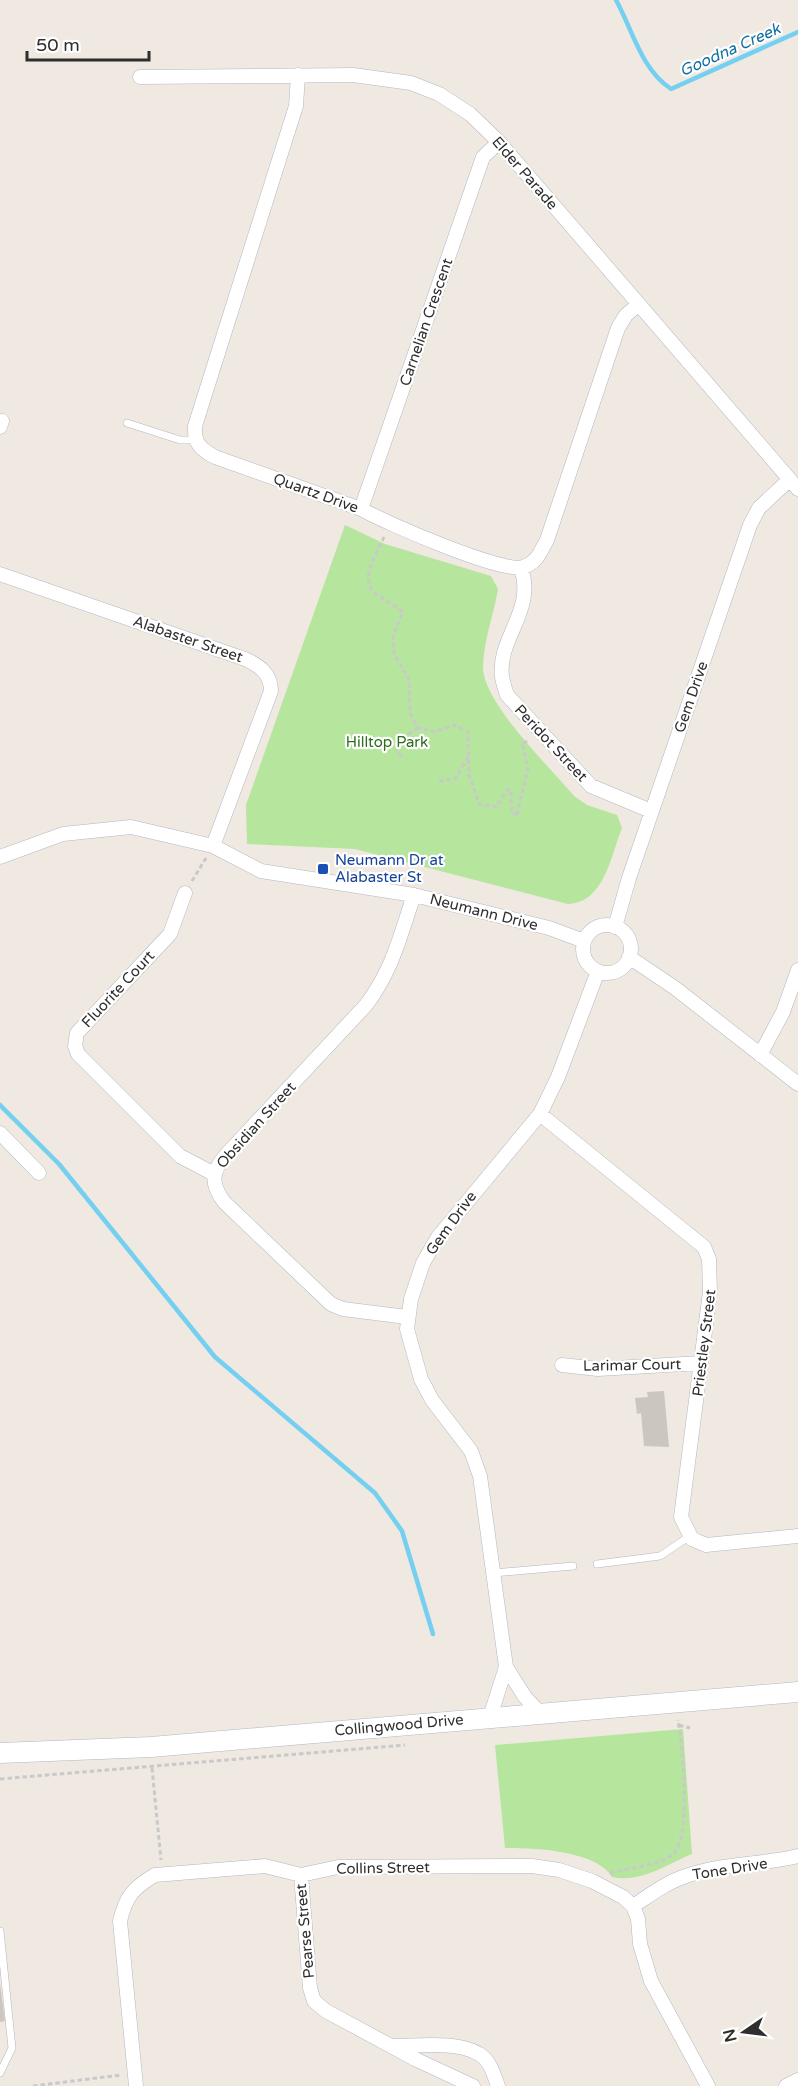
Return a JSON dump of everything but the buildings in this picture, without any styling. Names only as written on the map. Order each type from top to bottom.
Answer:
[{"type":"main road","name":"Collingwood Drive","points":[[0,1753],[151,1747],[798,1692]]},
{"type":"street","points":[[195,440],[195,426],[296,106],[298,75]]},
{"type":"street","name":"Elder Parade","points":[[140,76],[353,75],[411,83],[439,94],[470,114],[499,142],[794,485]]},
{"type":"street","name":"Carnelian Crescent","points":[[361,509],[483,157],[499,142]]},
{"type":"street","points":[[521,568],[535,561],[547,540],[618,328],[626,315],[639,304]]},
{"type":"street","name":"Quartz Drive","points":[[195,440],[202,450],[215,457],[361,509],[383,522],[467,553],[509,567],[521,568]]},
{"type":"street","name":"Gem Drive","points":[[615,927],[651,811],[750,525],[759,508],[794,485]]},
{"type":"street","name":"Peridot Street","points":[[521,568],[525,595],[505,654],[502,675],[507,695],[591,786],[651,811]]},
{"type":"street","name":"Alabaster Street","points":[[0,574],[245,659],[264,671],[271,681],[271,691],[213,846]]},
{"type":"street","name":"Neumann Drive","points":[[0,857],[63,834],[131,827],[213,846],[261,871],[414,895],[549,928],[584,941]]},
{"type":"street","name":"Fluorite Court","points":[[186,892],[170,934],[76,1033],[75,1046],[78,1054],[180,1156],[213,1173]]},
{"type":"street","name":"Obsidian Street","points":[[407,1317],[343,1310],[331,1304],[224,1202],[216,1190],[213,1173],[225,1156],[366,1005],[382,983],[393,963],[414,895]]},
{"type":"street","points":[[600,926],[615,927],[627,936],[630,943],[626,964],[614,972],[598,971],[584,956],[584,941],[588,934],[600,926]]},
{"type":"street","points":[[629,957],[675,988],[798,1084]]},
{"type":"street","points":[[760,1055],[783,1012],[798,970]]},
{"type":"street","name":"Gem Drive","points":[[540,1713],[525,1697],[506,1667],[480,1476],[471,1451],[432,1400],[421,1378],[407,1317],[423,1263],[438,1237],[540,1114],[558,1077],[598,971]]},
{"type":"street","name":"Priestley Street","points":[[540,1114],[704,1247],[710,1259],[711,1275],[681,1517],[690,1536]]},
{"type":"street","points":[[0,1133],[39,1173]]},
{"type":"street","name":"Larimar Court","points":[[562,1365],[598,1369],[701,1363]]},
{"type":"street","points":[[690,1536],[706,1545],[798,1536]]},
{"type":"street","name":"Gem Drive","points":[[490,1717],[506,1667]]},
{"type":"street","name":"Tone Drive","points":[[633,1906],[685,1876],[734,1865],[771,1862],[798,1856]]},
{"type":"street","name":"Collins Street","points":[[136,2080],[120,1921],[125,1901],[140,1884],[155,1875],[266,1866],[301,1875],[339,1867],[532,1866],[560,1870],[592,1881],[623,1897],[633,1906]]},
{"type":"street","name":"Pearse Street","points":[[301,1875],[305,1948],[314,2001],[326,2011],[417,2060],[473,2086]]},
{"type":"street","points":[[633,1906],[638,1919],[640,1944],[651,1981],[708,2086]]},
{"type":"street","name":"Pearse Street","points":[[394,2046],[462,2048],[480,2054],[490,2065],[498,2086]]},
{"type":"street","points":[[786,2086],[798,2080]]},
{"type":"lane","points":[[127,423],[180,440],[195,440]]},
{"type":"lane","points":[[597,1564],[660,1556],[690,1536]]},
{"type":"lane","points":[[493,1572],[573,1566]]},
{"type":"lane","points":[[0,2073],[12,2048],[1,1934]]},
{"type":"path","points":[[382,542],[367,574],[367,584],[376,595],[403,612],[393,635],[394,654],[410,679],[410,713],[418,728]]},
{"type":"path","points":[[401,757],[397,749],[397,741],[418,728],[435,732],[454,725],[468,732],[469,775],[479,804],[497,807],[507,790],[511,790],[512,813],[517,815],[528,768],[522,743],[532,741]]},
{"type":"path","points":[[439,781],[455,779],[469,756]]},
{"type":"path","points":[[186,892],[213,846]]},
{"type":"path","points":[[592,1881],[598,1873],[605,1874],[659,1860],[672,1854],[679,1846],[684,1826],[679,1725],[674,1703]]},
{"type":"path","points":[[679,1725],[690,1728]]},
{"type":"path","points":[[151,1747],[163,1873]]},
{"type":"path","points":[[33,2086],[136,2080]]},
{"type":"green space","name":"Hilltop Park","points":[[345,525],[385,544],[491,576],[498,589],[485,646],[483,666],[493,697],[519,734],[574,796],[587,805],[617,815],[622,828],[610,864],[598,887],[590,896],[580,902],[568,904],[355,849],[247,844],[246,805]]},
{"type":"green space","points":[[683,1729],[692,1854],[653,1872],[623,1878],[612,1877],[604,1868],[592,1861],[563,1852],[505,1848],[495,1745]]},
{"type":"waterway","name":"Goodna Creek","points":[[616,0],[645,60],[652,71],[671,89],[798,32]]},
{"type":"waterway","points":[[0,1105],[59,1164],[215,1357],[375,1493],[402,1531],[433,1634]]},
{"type":"place","name":"Neumann Dr at Alabaster St","points":[[323,869]]}]
